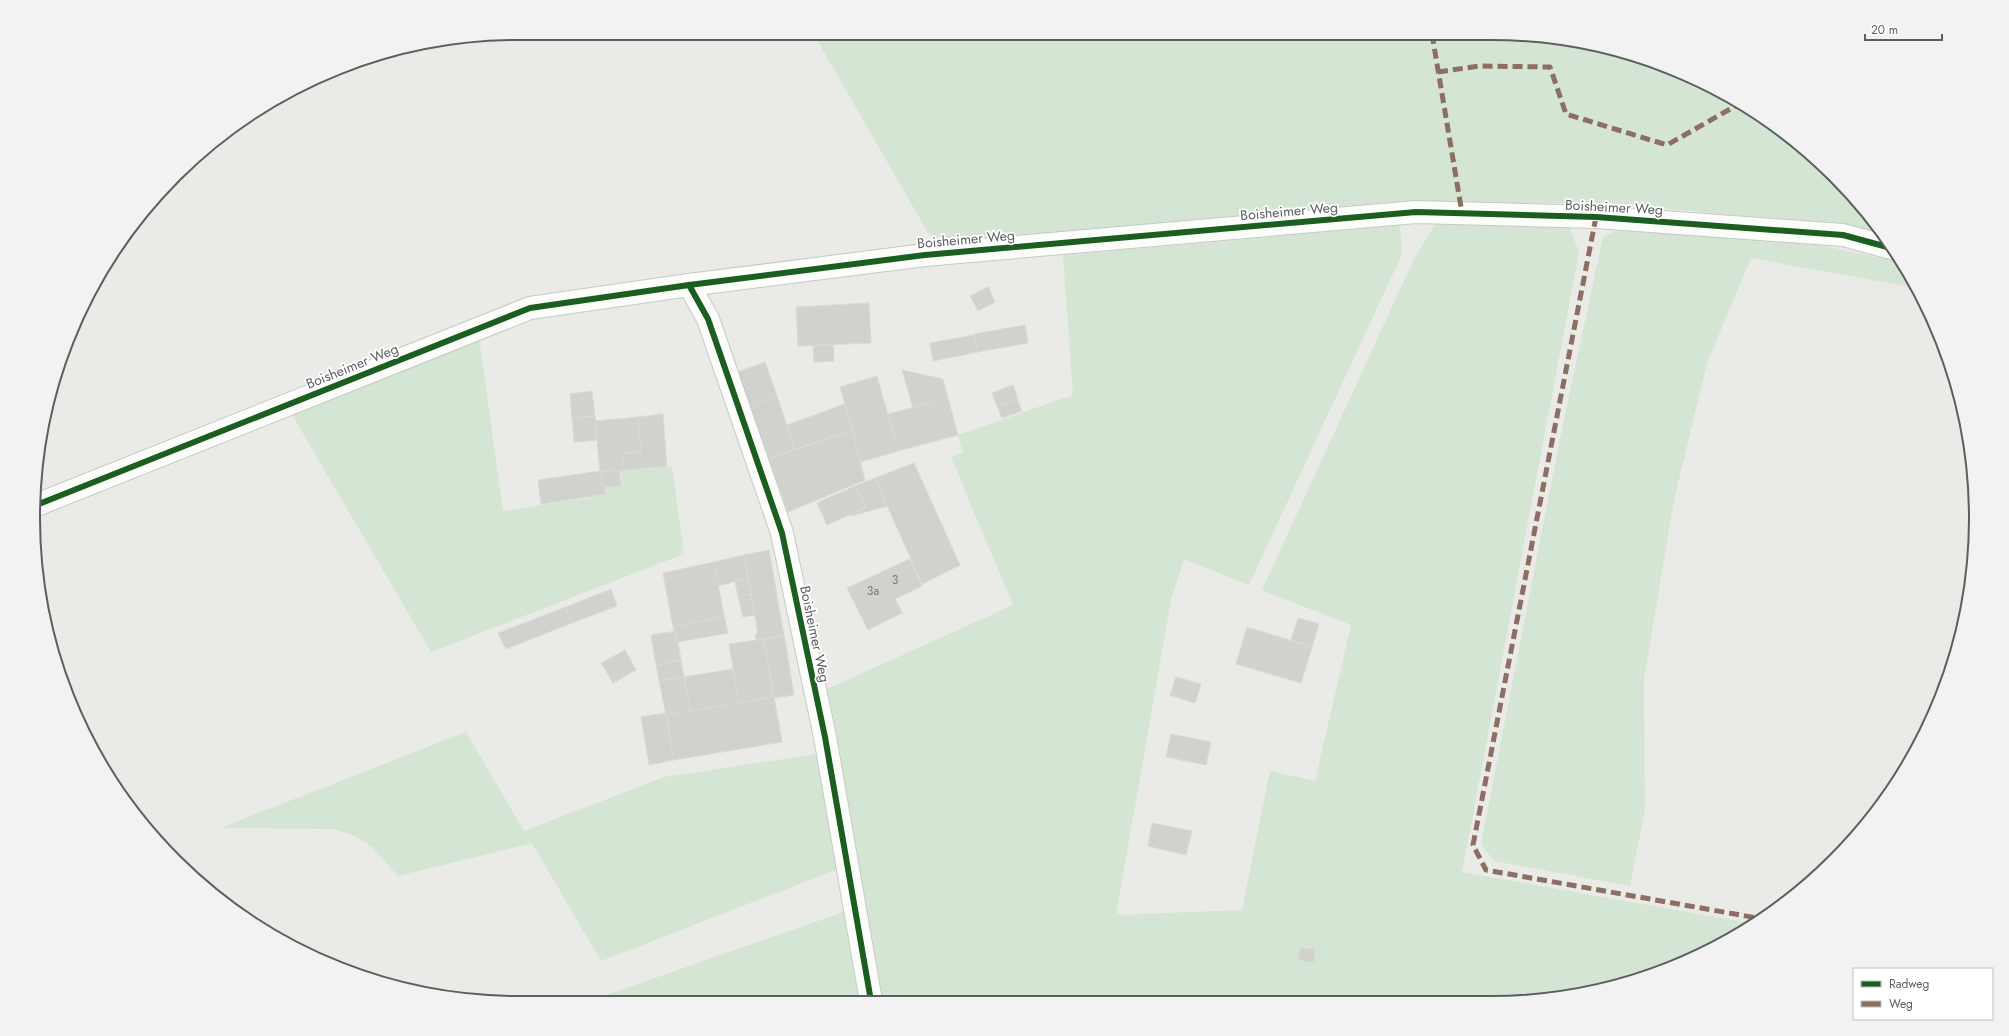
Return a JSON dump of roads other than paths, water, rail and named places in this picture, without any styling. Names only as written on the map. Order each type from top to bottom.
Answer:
[{"type":"street","name":"Boisheimer Weg","points":[[40,503],[530,308],[689,285],[926,254],[1416,212],[1596,217],[1748,228],[1843,235],[1884,246]]},
{"type":"street","name":"Boisheimer Weg","points":[[689,285],[708,319],[782,532],[825,737],[869,996]]}]
